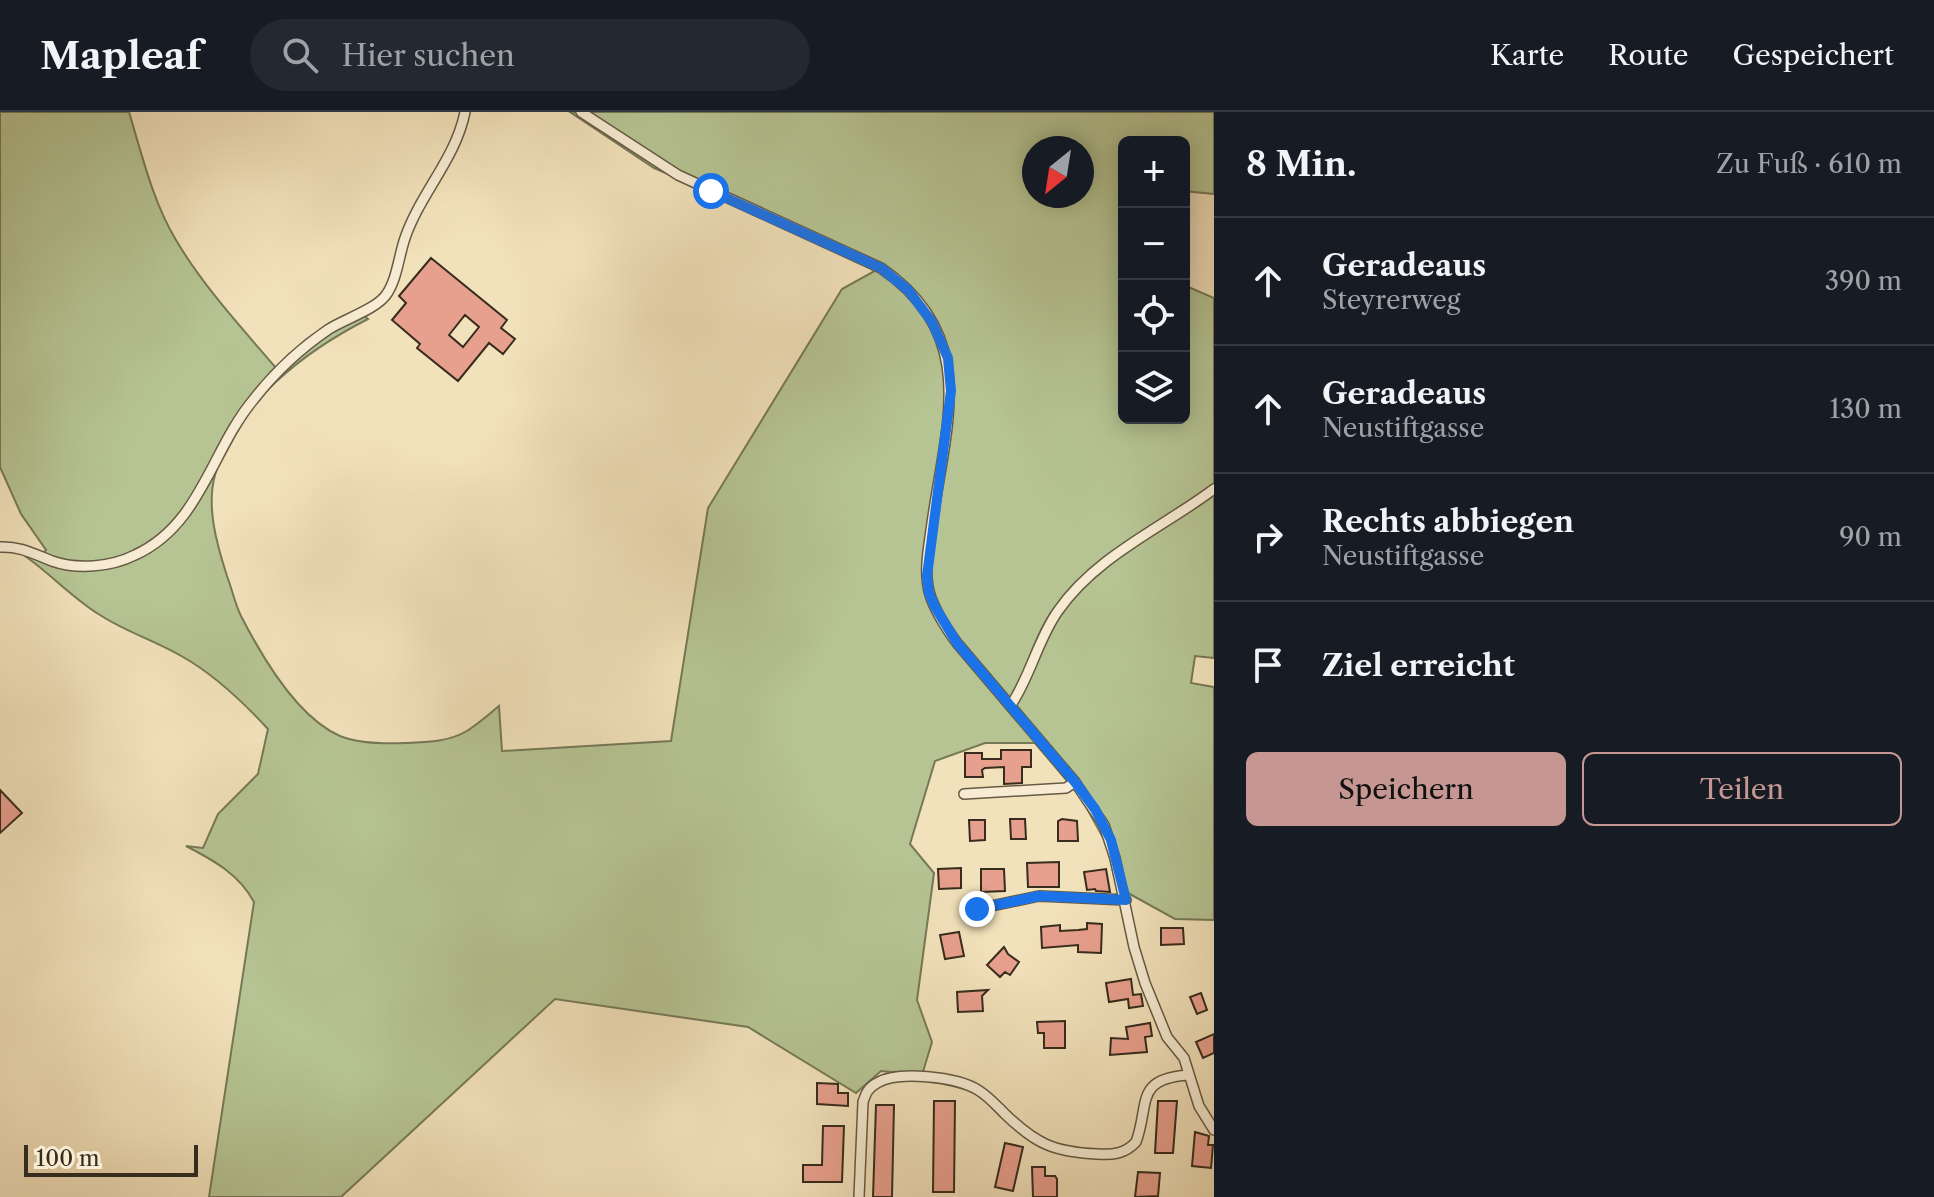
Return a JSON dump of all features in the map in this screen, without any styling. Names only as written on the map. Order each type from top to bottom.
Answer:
[{"type":"street","points":[[0,547],[18,548],[63,564],[100,565],[140,553],[174,528],[201,493],[237,419],[271,379],[313,341],[373,306],[387,294],[407,234],[456,140],[465,112]]},
{"type":"street","points":[[581,112],[689,180],[873,263],[896,278],[920,304],[942,341],[948,358],[951,391],[928,552],[929,593],[943,623],[957,643],[1095,809],[1111,840],[1145,983],[1167,1037],[1184,1058],[1199,1106],[1214,1130]]},
{"type":"street","points":[[1011,705],[1026,681],[1041,641],[1056,613],[1074,590],[1137,540],[1214,489]]},
{"type":"street","points":[[964,794],[1066,788],[1075,782]]},
{"type":"street","points":[[977,909],[1039,896],[1126,900]]},
{"type":"street","points":[[859,1197],[863,1102],[868,1089],[887,1078],[963,1082],[989,1098],[1022,1129],[1048,1147],[1065,1152],[1108,1154],[1124,1153],[1136,1142],[1144,1100],[1156,1082],[1188,1075]]},
{"type":"green space","points":[[0,112],[129,112],[154,194],[176,240],[210,290],[276,368],[357,310],[368,319],[320,347],[275,382],[238,425],[215,475],[212,513],[216,539],[237,607],[259,649],[295,700],[325,727],[340,736],[364,742],[413,743],[451,738],[469,729],[499,706],[502,751],[671,741],[708,508],[842,289],[880,268],[654,168],[570,112],[1214,112],[1214,194],[1190,192],[1190,136],[1118,136],[1118,424],[1190,424],[1190,288],[1214,298],[1214,658],[1195,656],[1191,683],[1214,687],[1214,920],[1175,919],[1117,887],[1106,843],[1080,796],[1035,743],[985,743],[935,761],[910,844],[934,873],[917,1000],[932,1042],[922,1075],[881,1071],[856,1093],[748,1027],[555,999],[341,1197],[209,1197],[254,902],[233,876],[186,846],[203,848],[218,814],[258,774],[268,729],[239,699],[195,664],[100,615],[22,554],[43,553],[46,550],[21,514],[0,467]]},
{"type":"building","points":[[431,258],[507,320],[501,328],[515,339],[503,354],[489,343],[458,381],[417,348],[420,344],[392,320],[406,303],[399,296]],"holes":[[[465,315],[479,327],[463,347],[449,335]]]},
{"type":"building","points":[[1001,750],[1031,750],[1031,767],[1022,767],[1022,783],[1004,784],[1004,767],[985,768],[982,770],[983,777],[965,777],[965,753],[982,753],[982,759],[1001,759]]},
{"type":"building","points":[[0,790],[22,813],[0,833]]},
{"type":"building","points":[[1010,819],[1025,819],[1026,839],[1011,839]]},
{"type":"building","points":[[969,820],[985,820],[985,840],[970,841]]},
{"type":"building","points":[[1058,821],[1077,821],[1078,841],[1058,841]]},
{"type":"building","points":[[1059,862],[1059,887],[1028,887],[1027,863]]},
{"type":"building","points":[[961,868],[961,888],[939,889],[938,869]]},
{"type":"building","points":[[981,869],[1004,869],[1005,891],[981,892]]},
{"type":"building","points":[[1106,869],[1110,892],[1087,890],[1084,872]]},
{"type":"building","points":[[1087,923],[1102,924],[1101,953],[1078,952],[1078,945],[1042,948],[1041,927],[1060,925],[1060,931],[1078,930],[1087,929]]},
{"type":"building","points":[[1161,928],[1183,928],[1184,944],[1161,945]]},
{"type":"building","points":[[959,932],[964,956],[945,959],[940,935]]},
{"type":"building","points":[[1004,947],[1019,962],[1010,975],[1005,972],[1000,977],[987,965]]},
{"type":"building","points":[[1131,979],[1133,995],[1141,994],[1143,1006],[1129,1008],[1128,999],[1109,1002],[1106,983]]},
{"type":"building","points":[[988,990],[982,996],[983,1011],[958,1012],[957,992]]},
{"type":"building","points":[[1201,993],[1207,1010],[1197,1014],[1190,997]]},
{"type":"building","points":[[1065,1021],[1065,1048],[1044,1048],[1044,1033],[1038,1033],[1037,1022]]},
{"type":"building","points":[[1150,1023],[1152,1036],[1145,1037],[1147,1052],[1110,1055],[1111,1038],[1128,1039],[1126,1027]]},
{"type":"building","points":[[1214,1034],[1214,1053],[1203,1058],[1196,1042]]},
{"type":"building","points":[[817,1083],[838,1084],[838,1093],[848,1093],[848,1106],[817,1104]]},
{"type":"building","points":[[934,1101],[955,1101],[954,1192],[933,1192]]},
{"type":"building","points":[[1158,1101],[1177,1101],[1173,1153],[1155,1153]]},
{"type":"building","points":[[876,1105],[894,1105],[892,1197],[873,1197]]},
{"type":"building","points":[[823,1126],[844,1126],[842,1182],[803,1182],[803,1165],[822,1165]]},
{"type":"building","points":[[1195,1132],[1209,1136],[1208,1145],[1213,1145],[1211,1168],[1192,1166]]},
{"type":"building","points":[[1005,1143],[1023,1147],[1013,1191],[995,1187]]},
{"type":"building","points":[[1032,1167],[1045,1167],[1045,1176],[1055,1176],[1057,1197],[1033,1197]]},
{"type":"building","points":[[1138,1172],[1160,1173],[1158,1196],[1135,1197]]},
{"type":"route","points":[[711,191],[881,268],[896,278],[920,304],[942,341],[948,358],[951,391],[928,552],[929,593],[943,623],[957,643],[1095,809],[1111,840],[1126,900],[1039,896],[977,909]]}]
